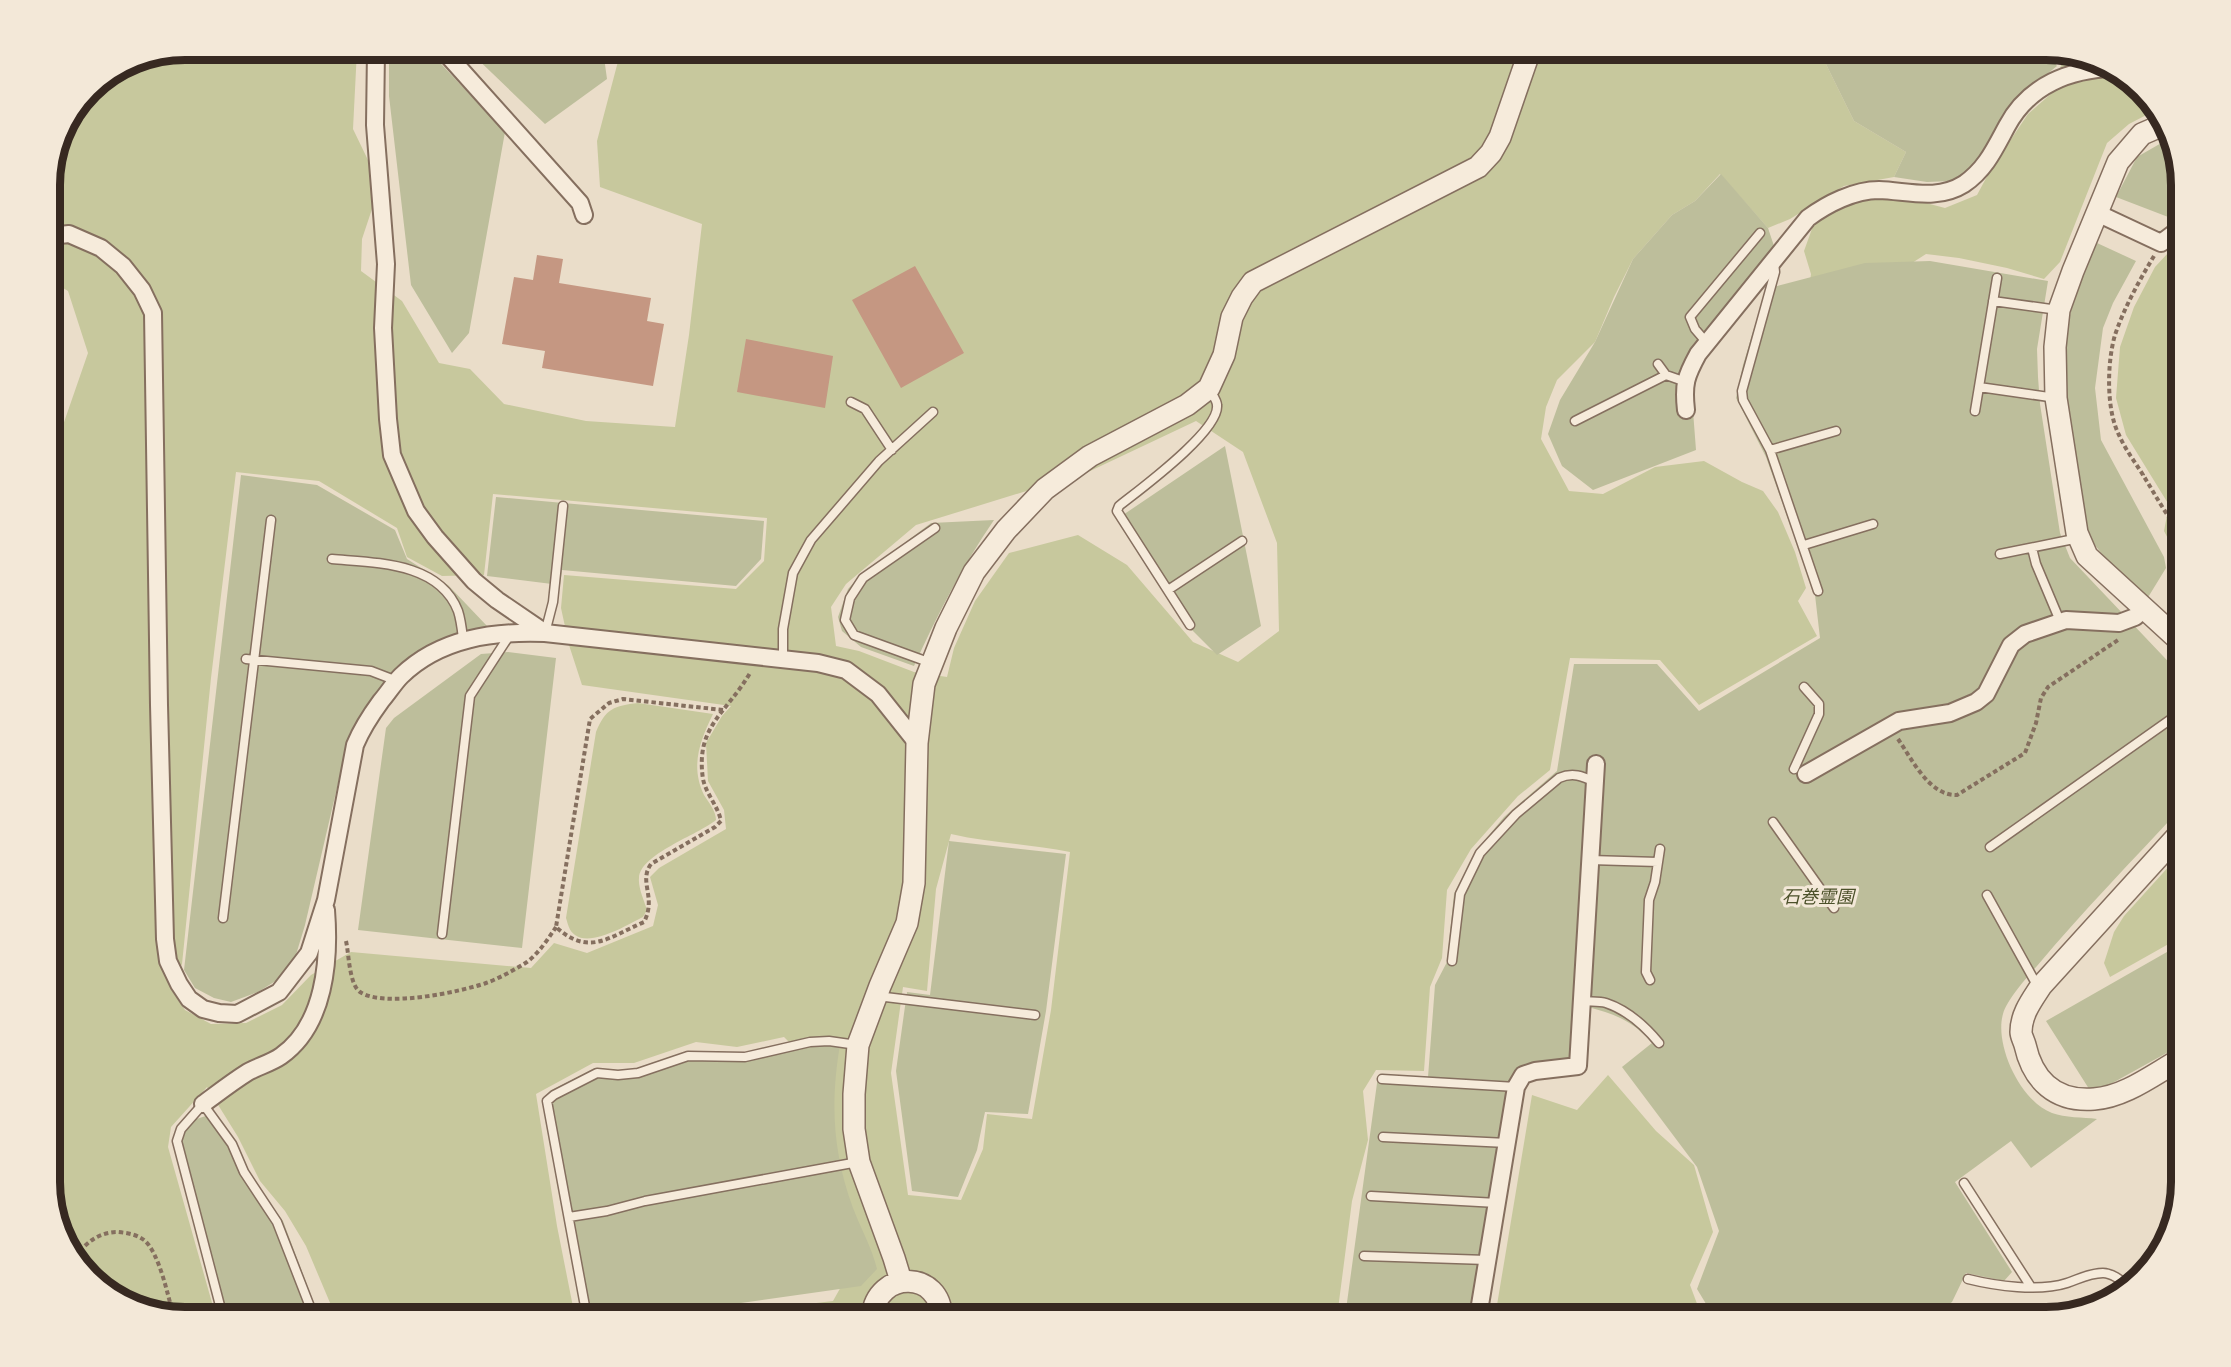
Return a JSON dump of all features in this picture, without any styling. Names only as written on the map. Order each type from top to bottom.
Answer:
[{"type":"street","points":[[376,60],[375,125],[386,264],[382,328],[392,455],[417,511],[442,545],[474,581],[545,633]]},
{"type":"street","points":[[452,60],[580,203],[584,215]]},
{"type":"street","points":[[901,1281],[859,1162],[854,1129],[858,1045],[907,923],[914,883],[916,743],[924,684],[945,627],[974,572],[1006,530],[1045,489],[1090,456],[1187,405],[1209,388],[1224,355],[1232,317],[1253,282],[1457,179],[1478,166],[1491,153],[1500,136],[1527,60]]},
{"type":"street","points":[[1686,410],[1683,390],[1692,366],[1707,343],[1808,219],[1824,207],[1855,195],[1877,190],[1920,194],[1941,193],[1963,184],[1983,168],[1995,151],[2016,111],[2037,92],[2073,72],[2096,70]]},
{"type":"street","points":[[2157,128],[2142,134],[2118,162],[2059,310],[2055,347],[2056,398],[2079,538],[2087,556],[2171,633]]},
{"type":"street","points":[[2097,213],[2161,243],[2171,236]]},
{"type":"street","points":[[60,235],[69,234],[101,248],[123,266],[142,290],[153,313],[165,939],[168,962],[189,999],[203,1008],[219,1014],[237,1014],[279,992],[309,953],[326,900],[355,745],[363,725],[397,681],[421,661],[463,639],[511,633],[545,633],[818,663],[846,670],[878,694],[916,743]]},
{"type":"street","points":[[1800,772],[1899,722],[1950,713],[1976,702],[1986,694],[1995,681],[2011,645],[2025,634],[2066,620],[2120,623],[2144,609]]},
{"type":"street","points":[[1480,1307],[1516,1087],[1523,1075],[1536,1071],[1578,1066],[1596,764]]},
{"type":"street","points":[[2171,843],[2039,989],[2026,1008],[2021,1032],[2028,1059],[2043,1084],[2063,1097],[2094,1099],[2121,1093],[2171,1065]]},
{"type":"street","points":[[203,1104],[241,1077],[279,1058],[293,1047],[307,1030],[322,990],[327,919],[326,900]]},
{"type":"street","points":[[874,1307],[876,1298],[883,1291],[901,1281],[912,1281],[932,1291],[939,1307]]},
{"type":"lane","points":[[1707,343],[1695,329],[1690,316],[1760,233]]},
{"type":"lane","points":[[1774,259],[1775,272],[1742,391],[1743,400],[1770,450],[1818,591]]},
{"type":"lane","points":[[1975,411],[1997,278]]},
{"type":"lane","points":[[1993,301],[2059,310]]},
{"type":"lane","points":[[1658,364],[1666,375],[1686,382]]},
{"type":"lane","points":[[1575,421],[1666,375]]},
{"type":"lane","points":[[1979,387],[2056,398]]},
{"type":"lane","points":[[1190,625],[1117,512],[1119,506],[1172,464],[1201,436],[1214,418],[1217,405],[1209,388]]},
{"type":"lane","points":[[851,402],[865,409],[892,450]]},
{"type":"lane","points":[[783,659],[783,629],[793,573],[811,540],[879,461],[933,412]]},
{"type":"lane","points":[[1770,450],[1836,431]]},
{"type":"lane","points":[[545,633],[553,602],[563,506]]},
{"type":"lane","points":[[223,918],[251,659],[271,520]]},
{"type":"lane","points":[[1804,545],[1874,524]]},
{"type":"lane","points":[[932,663],[854,636],[845,620],[850,598],[863,578],[935,528]]},
{"type":"lane","points":[[2000,554],[2079,538]]},
{"type":"lane","points":[[1168,590],[1242,542]]},
{"type":"lane","points":[[2032,548],[2036,564],[2060,621]]},
{"type":"lane","points":[[332,559],[408,568],[437,583],[458,611],[463,639]]},
{"type":"lane","points":[[442,934],[470,696],[511,633]]},
{"type":"lane","points":[[251,659],[371,671],[397,681]]},
{"type":"lane","points":[[1800,772],[1819,714],[1819,704],[1804,687]]},
{"type":"lane","points":[[1990,847],[2171,719]]},
{"type":"lane","points":[[1452,961],[1460,894],[1480,853],[1516,814],[1559,778],[1567,774],[1580,775],[1595,782]]},
{"type":"lane","points":[[1773,822],[1834,908]]},
{"type":"lane","points":[[1650,980],[1646,972],[1649,900],[1655,882],[1660,849]]},
{"type":"lane","points":[[1590,860],[1658,862]]},
{"type":"lane","points":[[1987,895],[2039,989]]},
{"type":"lane","points":[[876,996],[1035,1015]]},
{"type":"lane","points":[[1582,1001],[1605,1003],[1626,1014],[1647,1028],[1659,1043]]},
{"type":"lane","points":[[585,1307],[548,1101],[554,1095],[597,1073],[618,1075],[638,1073],[688,1056],[759,1056],[810,1042],[829,1041],[858,1045]]},
{"type":"lane","points":[[1382,1079],[1516,1087]]},
{"type":"lane","points":[[220,1307],[177,1141],[181,1129],[203,1104],[232,1144],[244,1172],[277,1222],[310,1307]]},
{"type":"lane","points":[[1383,1137],[1507,1143]]},
{"type":"lane","points":[[568,1216],[607,1211],[645,1201],[859,1162]]},
{"type":"lane","points":[[1964,1183],[2031,1287]]},
{"type":"lane","points":[[1371,1196],[1497,1203]]},
{"type":"lane","points":[[1365,1256],[1487,1260]]},
{"type":"lane","points":[[1968,1279],[1998,1287],[2066,1284],[2084,1276],[2105,1273],[2122,1281]]},
{"type":"path","points":[[2161,243],[2137,285],[2115,336],[2110,373],[2110,401],[2118,435],[2171,518]]},
{"type":"path","points":[[1890,728],[1937,790],[1957,795],[2025,753],[2034,731],[2041,698],[2048,687],[2117,641],[2125,630],[2125,620]]},
{"type":"path","points":[[556,927],[567,937],[579,943],[594,944],[644,922],[650,911],[650,896],[645,881],[645,872],[651,864],[715,827],[721,821],[703,781],[703,743],[723,710],[738,695],[760,657]]},
{"type":"path","points":[[327,919],[336,922],[343,932],[351,976],[354,986],[360,992],[390,999],[427,996],[486,983],[529,960],[542,947],[556,927],[590,719],[609,703],[623,699],[723,710]]},
{"type":"path","points":[[80,1251],[86,1244],[108,1232],[135,1235],[146,1241],[153,1252],[170,1306]]},
{"type":"green space","points":[[356,60],[353,129],[380,185],[362,239],[361,271],[402,301],[439,363],[470,369],[504,404],[586,421],[675,427],[702,224],[600,187],[597,141],[618,60],[1824,60],[1854,121],[1906,152],[1894,177],[1844,186],[1790,219],[1768,228],[1720,174],[1695,201],[1672,215],[1633,259],[1595,342],[1557,380],[1546,407],[1541,439],[1569,491],[1603,494],[1655,467],[1704,461],[1763,491],[1778,512],[1795,552],[1806,588],[1798,601],[1817,636],[1699,705],[1660,660],[1570,658],[1550,770],[1518,796],[1471,849],[1447,890],[1442,958],[1430,987],[1424,1071],[1376,1070],[1363,1091],[1368,1140],[1352,1201],[1338,1307],[783,1307],[833,1301],[847,1276],[801,1054],[784,1037],[737,1047],[696,1042],[634,1063],[593,1063],[536,1094],[557,1226],[573,1307],[332,1307],[306,1246],[285,1211],[260,1181],[238,1137],[207,1087],[171,1127],[168,1147],[213,1307],[168,1306],[152,1303],[137,1298],[109,1281],[91,1265],[81,1252],[67,1222],[60,1190],[60,429],[88,353],[68,291],[60,286],[60,177],[69,137],[91,102],[115,81],[137,69],[168,61]],"holes":[[[1196,421],[1243,452],[1277,543],[1279,631],[1238,662],[1193,642],[1127,565],[1078,535],[1009,553],[975,601],[954,648],[947,677],[914,672],[859,651],[836,646],[831,607],[846,584],[916,525],[1088,472]],[[236,472],[319,481],[397,528],[407,557],[442,576],[484,575],[493,494],[767,518],[764,561],[736,589],[564,575],[561,608],[569,645],[582,685],[731,706],[722,716],[706,743],[708,781],[724,810],[726,829],[659,868],[650,877],[658,905],[653,926],[587,953],[554,943],[531,968],[351,952],[311,975],[282,1005],[246,1023],[211,1024],[185,1010],[170,988],[182,964],[211,678]],[[951,834],[1070,852],[1051,1010],[1032,1119],[987,1114],[983,1149],[961,1200],[908,1195],[891,1073],[903,987],[927,991],[936,889]]]},
{"type":"green space","points":[[388,60],[437,60],[505,132],[469,333],[452,353],[411,285],[389,96]]},
{"type":"green space","points":[[478,60],[604,60],[607,79],[545,124]]},
{"type":"green space","points":[[1824,60],[2046,60],[2052,60],[2057,66],[2025,92],[1973,168],[1951,181],[1927,182],[1894,177],[1906,152],[1854,121]]},
{"type":"green space","points":[[2062,62],[2079,64],[2109,77],[2129,91],[2149,114],[2129,124],[2107,143],[2060,262],[2044,279],[2007,268],[1926,254],[1887,279],[1838,684],[1807,304],[1811,274],[1804,251],[1813,226],[1833,209],[1873,196],[1907,198],[1945,208],[1977,195],[1991,169],[2028,114],[2053,92]]},
{"type":"green space","points":[[2163,142],[2169,160],[2171,177],[2171,218],[2116,197],[2137,157]]},
{"type":"green space","points":[[1721,174],[1768,228],[1774,246],[1714,321],[1682,367],[1675,394],[1678,414],[1693,411],[1696,450],[1593,490],[1562,466],[1548,434],[1560,400],[1595,342],[1633,259],[1672,215],[1695,201]]},
{"type":"green space","points":[[2097,243],[2136,261],[2113,303],[2103,328],[2095,388],[2101,440],[2164,557],[2166,568],[2147,599],[2109,563],[2087,535],[2064,388],[2067,328],[2076,290]]},
{"type":"green space","points":[[2171,250],[2171,544],[2164,531],[2169,505],[2126,435],[2116,398],[2120,347],[2134,307],[2155,267]]},
{"type":"green space","name":"石巻霊園","points":[[1930,261],[2048,281],[2037,349],[2038,377],[2060,533],[2070,558],[2171,664],[2171,819],[2054,946],[2018,989],[2003,1014],[2002,1041],[2006,1056],[2020,1085],[2030,1097],[2041,1107],[2057,1115],[2097,1119],[2031,1168],[2011,1141],[1955,1182],[2012,1272],[2004,1281],[1966,1273],[1952,1302],[1944,1307],[1708,1307],[1697,1289],[1719,1231],[1697,1167],[1622,1067],[1652,1043],[1638,1029],[1623,1019],[1588,1007],[1585,1073],[1538,1077],[1524,1086],[1487,1307],[1346,1307],[1378,1076],[1428,1077],[1435,985],[1447,962],[1454,894],[1476,851],[1504,817],[1557,771],[1574,664],[1657,664],[1699,711],[1820,638],[1815,595],[1766,457],[1736,398],[1743,365],[1766,289],[1865,263]]},
{"type":"green space","points":[[1225,446],[1261,626],[1217,655],[1191,629],[1117,519]]},
{"type":"green space","points":[[241,475],[317,485],[395,530],[407,559],[448,585],[487,626],[444,638],[405,664],[371,700],[350,732],[305,925],[295,958],[282,977],[258,992],[231,1002],[214,998],[195,988],[184,970]]},
{"type":"green space","points":[[496,497],[764,521],[761,559],[736,586],[562,570],[560,585],[487,576]]},
{"type":"green space","points":[[994,520],[951,591],[914,666],[861,647],[842,631],[838,617],[848,589],[857,579],[931,523]]},
{"type":"green space","points":[[508,652],[556,658],[522,948],[358,930],[386,728],[394,718],[481,654]]},
{"type":"green space","points":[[638,703],[713,714],[704,734],[697,764],[700,784],[714,810],[716,820],[659,853],[642,869],[639,886],[647,910],[643,917],[609,934],[582,938],[571,932],[566,918],[596,732],[607,713],[623,705]]},
{"type":"green space","points":[[949,841],[1066,854],[1046,1011],[1028,1114],[985,1112],[977,1150],[958,1197],[912,1191],[896,1071],[907,992],[930,995]]},
{"type":"green space","points":[[2171,864],[2171,943],[2110,977],[2104,963],[2114,932],[2124,916]]},
{"type":"green space","points":[[2171,950],[2171,1051],[2107,1086],[2091,1092],[2046,1021]]},
{"type":"green space","points":[[832,1036],[841,1039],[834,1104],[837,1145],[846,1187],[877,1269],[861,1286],[713,1307],[580,1307],[543,1099],[550,1091],[595,1068],[618,1070],[644,1068],[684,1053],[719,1051],[742,1054],[801,1038]]},
{"type":"green space","points":[[1608,1075],[1656,1131],[1694,1165],[1713,1232],[1690,1285],[1698,1307],[1497,1307],[1532,1095],[1577,1110]]},
{"type":"green space","points":[[215,1113],[254,1183],[283,1221],[315,1307],[216,1307],[173,1141],[181,1124]]},
{"type":"building","points":[[537,255],[563,259],[559,283],[651,298],[647,321],[664,324],[653,386],[542,368],[545,351],[502,344],[514,277],[533,280]]},
{"type":"building","points":[[915,266],[964,353],[901,388],[852,300]]},
{"type":"building","points":[[746,339],[833,356],[825,408],[737,392]]}]
